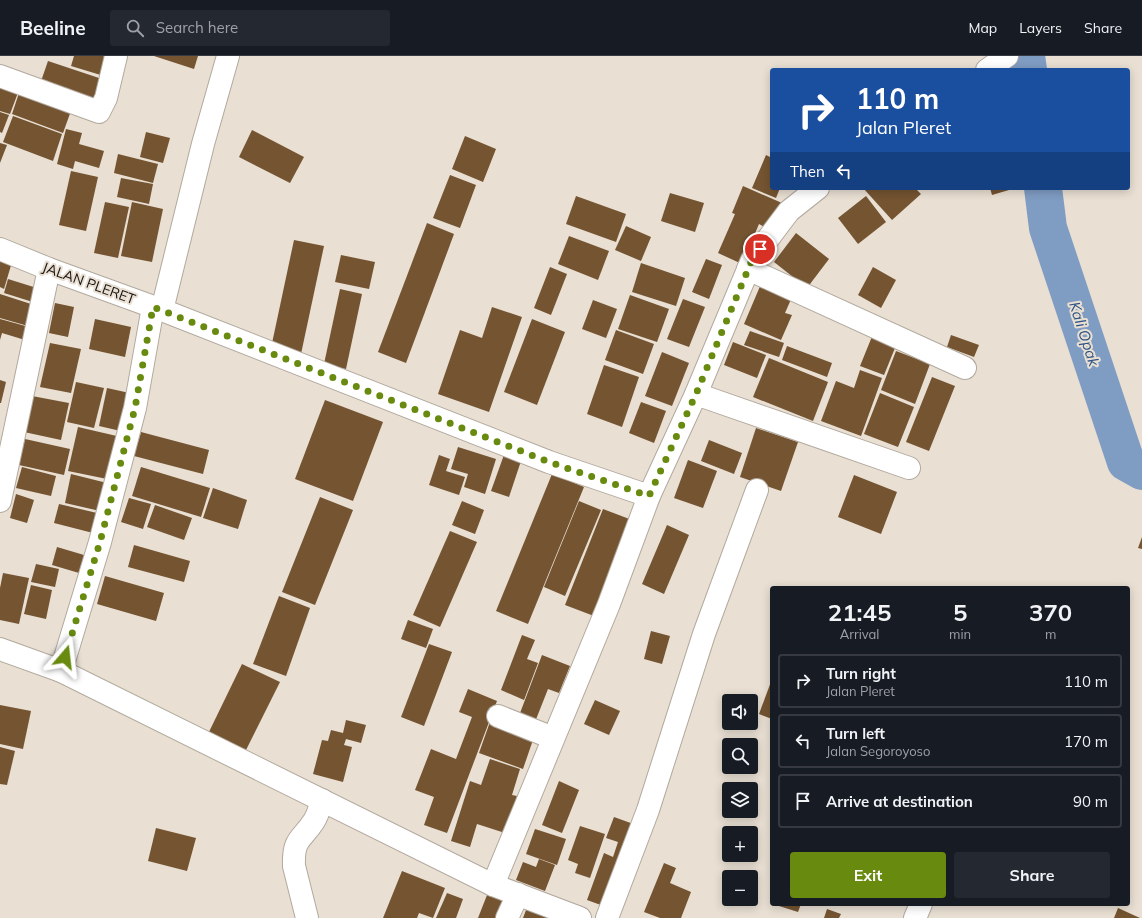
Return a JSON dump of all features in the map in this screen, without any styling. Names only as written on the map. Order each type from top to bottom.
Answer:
[{"type":"street","points":[[0,76],[99,112],[106,98],[116,56]]},
{"type":"street","points":[[61,671],[100,542],[135,408],[157,309],[228,56]]},
{"type":"street","points":[[989,68],[1006,56]]},
{"type":"street","points":[[493,885],[609,604],[649,496],[696,394],[752,260],[789,211],[815,190]]},
{"type":"street","name":"JALAN PLERET","points":[[0,249],[549,462],[649,496]]},
{"type":"street","points":[[0,501],[6,450],[49,269]]},
{"type":"street","points":[[748,269],[965,368]]},
{"type":"street","points":[[696,394],[909,468]]},
{"type":"street","points":[[607,918],[648,810],[704,634],[757,490]]},
{"type":"street","points":[[0,649],[61,671],[493,885],[580,918]]},
{"type":"street","points":[[498,716],[554,738]]},
{"type":"street","points":[[307,918],[294,866],[295,848],[299,839],[314,822],[322,800]]},
{"type":"street","points":[[507,918],[518,894]]},
{"type":"street","points":[[915,918],[919,906]]},
{"type":"building","points":[[74,56],[103,56],[109,58],[104,76],[71,66]]},
{"type":"building","points":[[154,56],[198,56],[194,69]]},
{"type":"building","points":[[48,61],[105,80],[97,106],[39,87]]},
{"type":"building","points":[[0,83],[19,90],[10,114],[0,111]]},
{"type":"building","points":[[20,90],[72,108],[63,133],[12,114]]},
{"type":"building","points":[[0,112],[9,115],[2,133],[0,132]]},
{"type":"building","points":[[13,116],[62,134],[53,161],[3,142]]},
{"type":"building","points":[[66,129],[82,133],[79,144],[104,151],[99,168],[75,161],[73,169],[57,164]]},
{"type":"building","points":[[252,130],[304,157],[290,183],[239,157]]},
{"type":"building","points":[[146,132],[170,138],[163,163],[140,157]]},
{"type":"building","points":[[465,136],[496,149],[483,182],[452,169]]},
{"type":"building","points":[[0,143],[7,145],[0,163]]},
{"type":"building","points":[[118,154],[158,164],[153,183],[114,173]]},
{"type":"building","points":[[766,155],[770,157],[770,190],[779,190],[776,198],[752,188]]},
{"type":"building","points":[[71,171],[98,177],[86,231],[59,225]]},
{"type":"building","points":[[450,175],[476,185],[460,228],[433,218]]},
{"type":"building","points":[[121,178],[153,184],[149,204],[117,197]]},
{"type":"building","points":[[743,186],[782,203],[770,230],[759,224],[742,264],[718,253],[735,214],[732,213]]},
{"type":"building","points":[[865,190],[917,190],[921,194],[892,220]]},
{"type":"building","points":[[991,190],[1009,190],[992,195]]},
{"type":"building","points":[[670,193],[704,203],[695,232],[661,221]]},
{"type":"building","points":[[576,196],[626,214],[616,242],[566,224]]},
{"type":"building","points":[[866,196],[886,222],[858,244],[838,218]]},
{"type":"building","points":[[105,202],[129,207],[118,258],[94,253]]},
{"type":"building","points":[[132,202],[163,209],[152,262],[121,256]]},
{"type":"building","points":[[427,223],[454,234],[406,363],[378,352]]},
{"type":"building","points":[[626,226],[651,237],[641,261],[615,250]]},
{"type":"building","points":[[796,233],[829,259],[807,288],[774,262]]},
{"type":"building","points":[[569,236],[609,251],[598,280],[558,264]]},
{"type":"building","points":[[294,240],[324,246],[301,354],[271,348]]},
{"type":"building","points":[[341,255],[375,262],[369,289],[335,282]]},
{"type":"building","points":[[0,259],[12,262],[4,289],[0,287]]},
{"type":"building","points":[[706,259],[722,265],[709,299],[692,292]]},
{"type":"building","points":[[641,263],[685,278],[676,306],[632,292]]},
{"type":"building","points":[[550,267],[567,274],[551,315],[534,308]]},
{"type":"building","points":[[873,267],[896,280],[881,308],[858,295]]},
{"type":"building","points":[[8,279],[40,289],[36,303],[4,293]]},
{"type":"building","points":[[761,284],[792,297],[785,313],[792,315],[781,340],[744,324]]},
{"type":"building","points":[[340,289],[362,294],[346,369],[324,364]]},
{"type":"building","points":[[0,294],[34,305],[28,326],[0,318]]},
{"type":"building","points":[[630,295],[669,309],[657,342],[618,329]]},
{"type":"building","points":[[683,299],[705,307],[689,347],[667,339]]},
{"type":"building","points":[[593,300],[617,309],[606,338],[582,329]]},
{"type":"building","points":[[55,303],[74,307],[68,337],[49,333]]},
{"type":"building","points":[[492,307],[522,317],[489,412],[438,394],[460,330],[482,338]]},
{"type":"building","points":[[0,319],[29,327],[25,340],[2,333],[0,340]]},
{"type":"building","points":[[95,319],[131,327],[125,357],[89,349]]},
{"type":"building","points":[[532,319],[565,332],[537,405],[504,392]]},
{"type":"building","points":[[616,330],[654,344],[643,374],[605,360]]},
{"type":"building","points":[[750,331],[784,343],[779,357],[744,345]]},
{"type":"building","points":[[873,334],[897,343],[884,375],[860,366]]},
{"type":"building","points":[[951,335],[979,345],[974,357],[947,347]]},
{"type":"building","points":[[733,342],[766,355],[757,378],[724,365]]},
{"type":"building","points":[[50,343],[81,349],[71,393],[40,387]]},
{"type":"building","points":[[787,346],[832,363],[827,377],[782,360]]},
{"type":"building","points":[[896,351],[930,364],[915,404],[881,390]]},
{"type":"building","points":[[662,352],[689,363],[672,406],[645,396]]},
{"type":"building","points":[[769,358],[828,382],[813,421],[753,397]]},
{"type":"building","points":[[604,365],[639,377],[622,427],[587,414]]},
{"type":"building","points":[[860,370],[882,378],[861,436],[821,421],[836,381],[854,388]]},
{"type":"building","points":[[932,377],[955,386],[929,451],[906,442]]},
{"type":"building","points":[[0,380],[6,382],[1,403],[0,403]]},
{"type":"building","points":[[76,382],[104,388],[94,428],[67,422]]},
{"type":"building","points":[[107,388],[134,394],[125,432],[99,426]]},
{"type":"building","points":[[880,393],[914,407],[898,447],[864,434]]},
{"type":"building","points":[[32,396],[69,403],[61,440],[24,432]]},
{"type":"building","points":[[325,400],[383,422],[353,501],[295,479]]},
{"type":"building","points":[[641,402],[666,411],[654,443],[629,433]]},
{"type":"building","points":[[78,427],[121,437],[112,480],[68,471]]},
{"type":"building","points":[[756,428],[798,442],[781,491],[740,477]]},
{"type":"building","points":[[141,432],[209,450],[203,474],[134,456]]},
{"type":"building","points":[[25,439],[70,449],[64,475],[19,465]]},
{"type":"building","points":[[709,440],[742,453],[734,474],[701,461]]},
{"type":"building","points":[[458,447],[496,459],[485,494],[464,487],[468,474],[451,469]]},
{"type":"building","points":[[505,452],[522,458],[509,497],[491,491]]},
{"type":"building","points":[[439,455],[450,459],[446,471],[465,477],[459,495],[429,485]]},
{"type":"building","points":[[688,460],[717,471],[703,508],[674,498]]},
{"type":"building","points":[[22,467],[56,476],[51,496],[16,488]]},
{"type":"building","points":[[141,467],[210,488],[201,517],[132,496]]},
{"type":"building","points":[[71,474],[107,483],[100,511],[65,503]]},
{"type":"building","points":[[552,474],[584,487],[528,624],[496,611]]},
{"type":"building","points":[[854,475],[897,492],[881,534],[838,517]]},
{"type":"building","points":[[213,488],[247,500],[238,529],[203,518]]},
{"type":"building","points":[[16,494],[34,500],[27,523],[10,518]]},
{"type":"building","points":[[320,497],[353,510],[315,605],[282,592]]},
{"type":"building","points":[[129,498],[151,504],[143,529],[121,522]]},
{"type":"building","points":[[462,501],[484,510],[475,534],[452,525]]},
{"type":"building","points":[[579,501],[601,510],[565,596],[544,587]]},
{"type":"building","points":[[59,504],[97,513],[93,533],[54,523]]},
{"type":"building","points":[[155,505],[192,518],[184,540],[147,527]]},
{"type":"building","points":[[603,509],[632,520],[594,616],[565,605]]},
{"type":"building","points":[[667,525],[689,535],[664,594],[642,584]]},
{"type":"building","points":[[450,531],[477,542],[440,627],[413,615]]},
{"type":"building","points":[[1142,537],[1142,549],[1138,548]]},
{"type":"building","points":[[134,545],[190,561],[184,582],[128,567]]},
{"type":"building","points":[[57,547],[84,555],[79,573],[52,565]]},
{"type":"building","points":[[36,564],[59,569],[55,587],[31,582]]},
{"type":"building","points":[[3,573],[29,578],[19,624],[0,620],[0,588]]},
{"type":"building","points":[[105,576],[164,593],[156,621],[97,604]]},
{"type":"building","points":[[31,585],[52,590],[46,619],[24,614]]},
{"type":"building","points":[[279,596],[310,608],[286,676],[253,664]]},
{"type":"building","points":[[408,620],[433,629],[426,648],[401,639]]},
{"type":"building","points":[[651,631],[670,636],[662,664],[644,659]]},
{"type":"building","points":[[522,635],[535,640],[527,659],[538,663],[524,700],[501,690]]},
{"type":"building","points":[[429,644],[452,652],[424,726],[401,717]]},
{"type":"building","points":[[542,655],[570,666],[559,693],[548,689],[533,727],[517,721]]},
{"type":"building","points":[[242,664],[280,682],[244,754],[207,736]]},
{"type":"building","points":[[770,684],[770,718],[759,714]]},
{"type":"building","points":[[468,689],[497,701],[447,833],[424,825],[434,797],[415,790],[431,749],[456,759],[472,717],[459,712]]},
{"type":"building","points":[[595,700],[620,711],[609,735],[584,724]]},
{"type":"building","points":[[0,705],[31,711],[23,749],[0,744]]},
{"type":"building","points":[[491,719],[535,734],[523,769],[479,753]]},
{"type":"building","points":[[346,720],[366,725],[361,743],[346,739],[344,745],[352,747],[343,782],[313,774],[322,740],[328,741],[331,730],[343,733]]},
{"type":"building","points":[[0,747],[15,751],[7,785],[0,784]]},
{"type":"building","points":[[490,759],[520,769],[512,795],[517,796],[505,833],[477,824],[470,847],[451,841],[470,781],[481,785]]},
{"type":"building","points":[[559,781],[579,790],[562,833],[542,825]]},
{"type":"building","points":[[614,817],[639,826],[609,908],[587,900],[604,853],[613,857],[618,842],[606,838]]},
{"type":"building","points":[[580,826],[605,834],[590,878],[575,873],[578,864],[568,860]]},
{"type":"building","points":[[156,828],[196,838],[187,871],[148,861]]},
{"type":"building","points":[[535,829],[566,839],[557,865],[526,854]]},
{"type":"building","points":[[539,859],[555,865],[545,891],[516,880],[523,862],[536,867]]},
{"type":"building","points":[[664,863],[676,868],[670,883],[691,892],[681,918],[660,918],[644,912]]},
{"type":"building","points":[[402,871],[445,888],[433,918],[419,913],[417,918],[383,918]]},
{"type":"building","points":[[489,890],[510,899],[502,918],[478,918]]},
{"type":"building","points":[[447,893],[463,899],[456,918],[436,918]]},
{"type":"building","points":[[779,906],[800,906],[798,912]]},
{"type":"building","points":[[1118,908],[1140,918],[1114,918]]},
{"type":"building","points":[[827,909],[841,914],[839,918],[824,918]]},
{"type":"building","points":[[526,910],[548,918],[523,918]]},
{"type":"waterway","name":"Kali Opak","points":[[1026,56],[1028,68]]},
{"type":"waterway","name":"Kali Opak","points":[[1043,190],[1048,228],[1126,462],[1142,471]]},
{"type":"route","points":[[65,657],[100,542],[135,408],[153,307],[549,462],[649,496],[696,394],[752,260],[760,249]]}]
